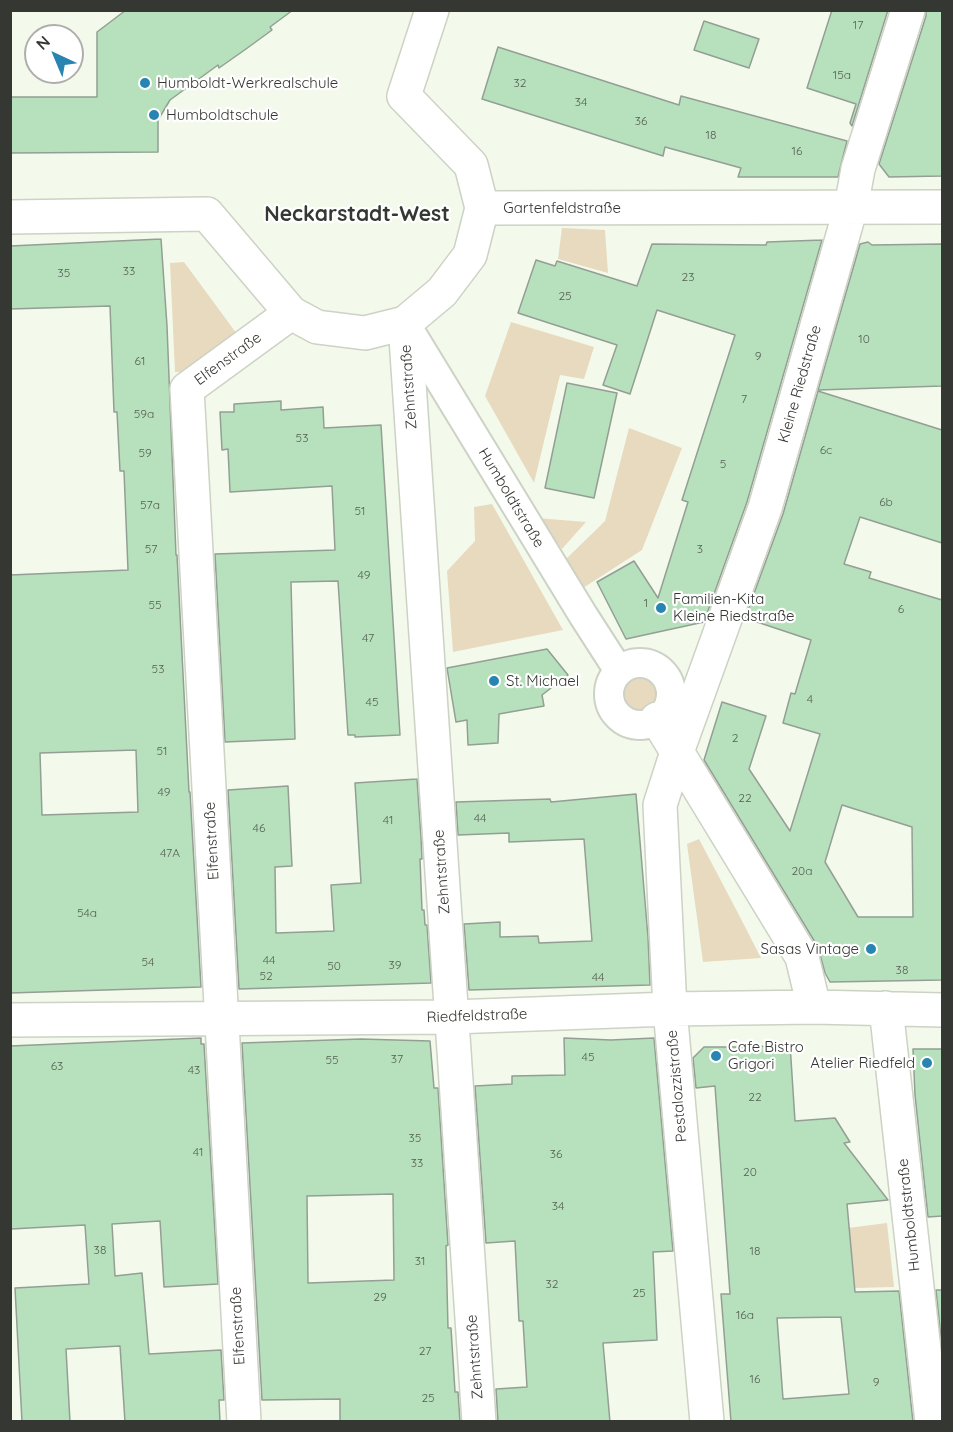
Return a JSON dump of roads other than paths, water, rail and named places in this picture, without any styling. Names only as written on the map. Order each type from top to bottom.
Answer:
[{"type":"street","points":[[432,10],[404,96],[471,165],[482,208]]},
{"type":"street","name":"Kleine Riedstraße","points":[[677,752],[765,508],[851,207],[858,169],[908,10]]},
{"type":"street","name":"Gartenfeldstraße","points":[[10,217],[207,214],[291,313],[317,327],[365,333],[405,323],[442,292],[470,255],[482,208],[942,207]]},
{"type":"street","name":"Elfenstraße","points":[[244,1422],[187,389],[291,313]]},
{"type":"street","name":"Zehntstraße","points":[[405,323],[479,1422]]},
{"type":"street","name":"Humboldtstraße","points":[[405,323],[619,672]]},
{"type":"street","points":[[641,663],[660,670],[671,688],[668,709],[661,717],[643,725],[624,721],[616,714],[609,695],[610,686],[619,672],[631,664],[641,663]]},
{"type":"street","points":[[657,719],[802,957],[814,1007]]},
{"type":"street","name":"Pestalozzistraße","points":[[677,752],[660,805],[670,1009],[707,1422]]},
{"type":"street","name":"Riedfeldstraße","points":[[10,1020],[452,1017],[670,1009],[814,1007],[942,1010]]},
{"type":"street","name":"Humboldtstraße","points":[[886,1008],[932,1422]]},
{"type":"place","name":"Humboldt-Werkrealschule","points":[[145,83]]},
{"type":"place","name":"Humboldtschule","points":[[154,115]]},
{"type":"place","name":"Familien-Kita Kleine Riedstraße","points":[[661,608]]},
{"type":"place","name":"St. Michael","points":[[494,681]]},
{"type":"place","name":"Sasas Vintage","points":[[871,949]]},
{"type":"place","name":"Cafe Bistro Grigori","points":[[716,1056]]},
{"type":"place","name":"Atelier Riedfeld","points":[[927,1063]]},
{"type":"district","name":"Neckarstadt-West","points":[[357,215]]}]
